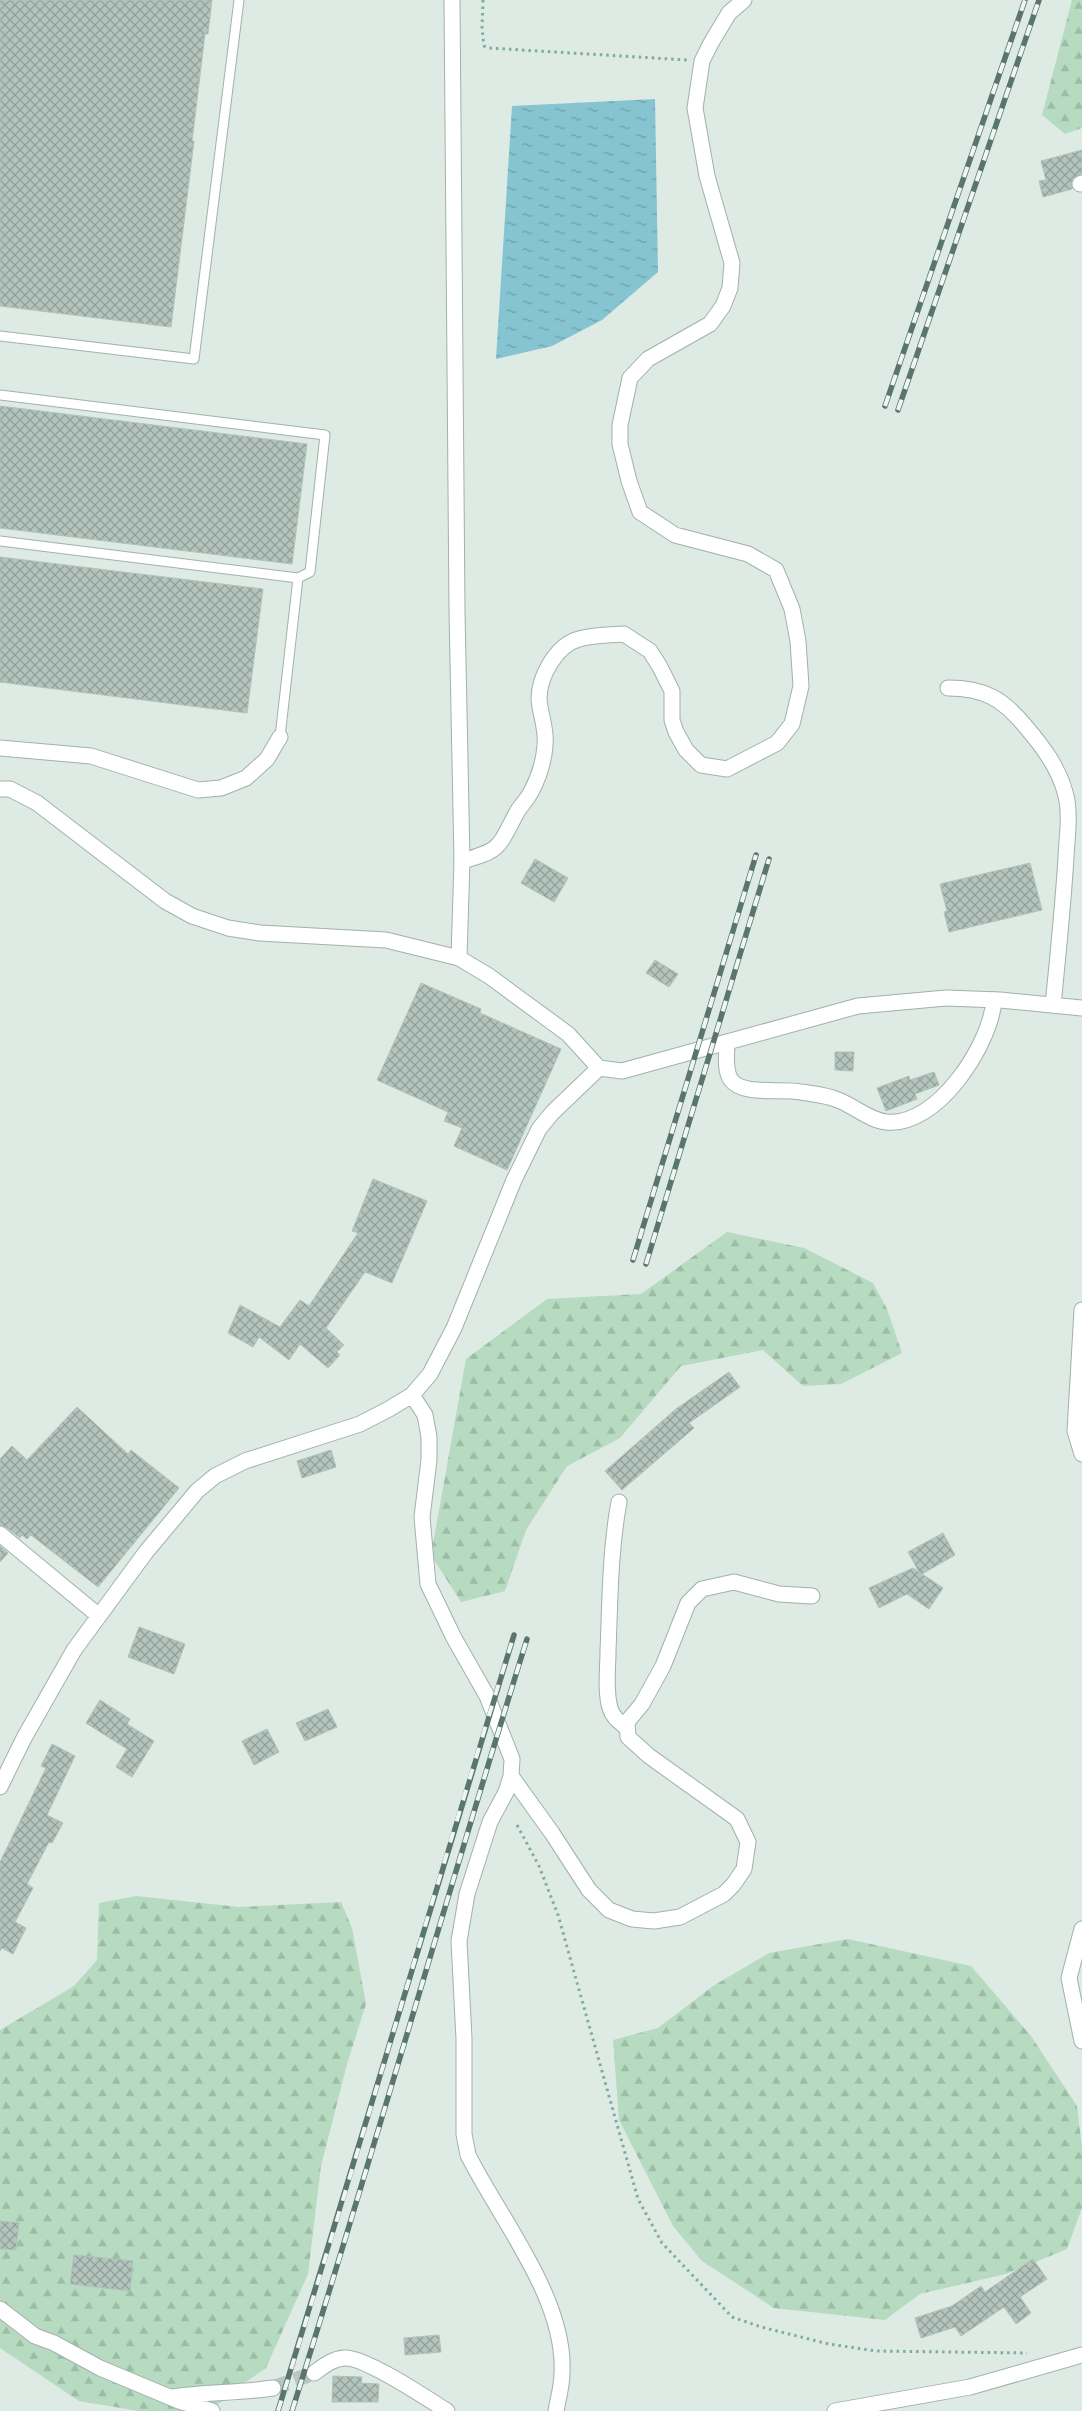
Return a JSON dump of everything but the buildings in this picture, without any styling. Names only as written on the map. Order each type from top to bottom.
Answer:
[{"type":"street","points":[[452,0],[456,601],[462,861],[458,958]]},
{"type":"street","points":[[462,861],[488,854],[499,847],[516,813],[531,793],[542,766],[546,742],[539,698],[541,680],[562,649],[578,639],[624,634],[650,651],[672,690],[672,720],[676,732],[686,750],[701,765],[727,769],[777,744],[792,724],[801,686],[798,641],[792,609],[776,570],[748,554],[675,535],[640,512],[628,481],[620,444],[620,425],[630,378],[648,359],[710,324],[723,306],[730,288],[732,263],[707,176],[695,108],[697,82],[702,61],[729,13],[744,0]]},
{"type":"street","points":[[948,688],[970,689],[987,694],[1014,713],[1045,750],[1058,772],[1066,794],[1067,842],[1053,1005]]},
{"type":"street","points":[[0,748],[91,756],[198,790],[221,788],[246,778],[267,759],[280,737]]},
{"type":"street","points":[[0,789],[10,789],[37,803],[165,902],[192,916],[228,928],[260,933],[386,940],[458,958],[489,976],[568,1034],[599,1068],[622,1071],[858,1006],[946,998],[994,1000],[1082,1008]]},
{"type":"street","points":[[727,1042],[727,1064],[731,1079],[742,1088],[798,1091],[814,1094],[838,1100],[866,1115],[885,1122],[902,1122],[944,1097],[957,1082],[971,1062],[990,1021],[994,1000]]},
{"type":"street","points":[[0,1787],[24,1738],[74,1650],[180,1510],[215,1476],[245,1461],[360,1424],[390,1409],[412,1395],[430,1374],[442,1354],[514,1180],[539,1129],[552,1113],[599,1068]]},
{"type":"street","points":[[1082,1310],[1075,1431],[1082,1454]]},
{"type":"street","points":[[412,1395],[425,1415],[429,1436],[429,1460],[422,1517],[428,1584],[454,1638],[487,1696],[512,1759],[511,1776],[506,1792],[490,1822],[467,1894],[459,1941],[464,2039],[464,2134],[468,2155],[535,2274],[554,2321],[561,2348],[562,2374],[556,2411]]},
{"type":"street","points":[[619,1502],[612,1568],[608,1681],[610,1708],[616,1720],[627,1728]]},
{"type":"street","points":[[0,1534],[99,1616]]},
{"type":"street","points":[[511,1776],[552,1833],[588,1890],[609,1910],[632,1919],[654,1921],[680,1917],[724,1894],[733,1886],[744,1869],[748,1842],[737,1819],[649,1756],[628,1737],[627,1722],[642,1704],[663,1666],[688,1603],[702,1589],[734,1582],[779,1594],[812,1596]]},
{"type":"street","points":[[1082,1929],[1069,1978],[1082,2041]]},
{"type":"street","points":[[0,2309],[35,2336],[54,2343],[100,2368],[171,2398],[212,2411]]},
{"type":"street","points":[[835,2411],[970,2387],[1082,2355]]},
{"type":"street","points":[[314,2373],[332,2361],[347,2358],[380,2370],[446,2411]]},
{"type":"street","points":[[171,2398],[208,2392],[248,2392],[273,2388]]},
{"type":"lane","points":[[0,336],[194,359],[238,0]]},
{"type":"lane","points":[[0,395],[325,434],[310,572],[298,578],[0,541]]},
{"type":"lane","points":[[280,737],[298,578]]},
{"type":"path","points":[[483,0],[483,39],[484,46],[489,48],[702,61]]},
{"type":"path","points":[[516,1826],[539,1866],[558,1915],[638,2199],[662,2243],[732,2317],[761,2327],[829,2344],[876,2351],[1029,2352]]},
{"type":"green space","points":[[1072,0],[1082,0],[1082,128],[1065,134],[1042,115]]},
{"type":"green space","points":[[727,1232],[804,1248],[873,1283],[887,1309],[902,1353],[841,1384],[803,1386],[763,1350],[681,1366],[620,1438],[567,1466],[526,1530],[505,1591],[461,1602],[431,1555],[466,1359],[547,1299],[641,1294]]},
{"type":"green space","points":[[136,1896],[239,1907],[341,1902],[352,1928],[366,2004],[347,2064],[321,2166],[308,2274],[266,2368],[230,2393],[211,2411],[139,2411],[79,2401],[0,2348],[0,2030],[74,1986],[97,1960],[99,1903]]},
{"type":"green space","points":[[848,1939],[971,1966],[1031,2036],[1077,2106],[1082,2148],[1082,2208],[1067,2249],[1006,2274],[920,2294],[885,2320],[774,2308],[702,2261],[673,2226],[619,2120],[613,2040],[658,2028],[713,1986],[769,1953]]},
{"type":"water","points":[[655,99],[658,272],[602,320],[552,346],[496,359],[512,106]]},
{"type":"tunnel","points":[[273,2388],[314,2373]]},
{"type":"railway","points":[[885,406],[1025,0]]},
{"type":"railway","points":[[898,410],[1039,0]]},
{"type":"railway","points":[[633,1260],[756,855]]},
{"type":"railway","points":[[646,1264],[769,859]]},
{"type":"railway","points":[[278,2411],[514,1635]]},
{"type":"railway","points":[[292,2411],[527,1639]]}]
